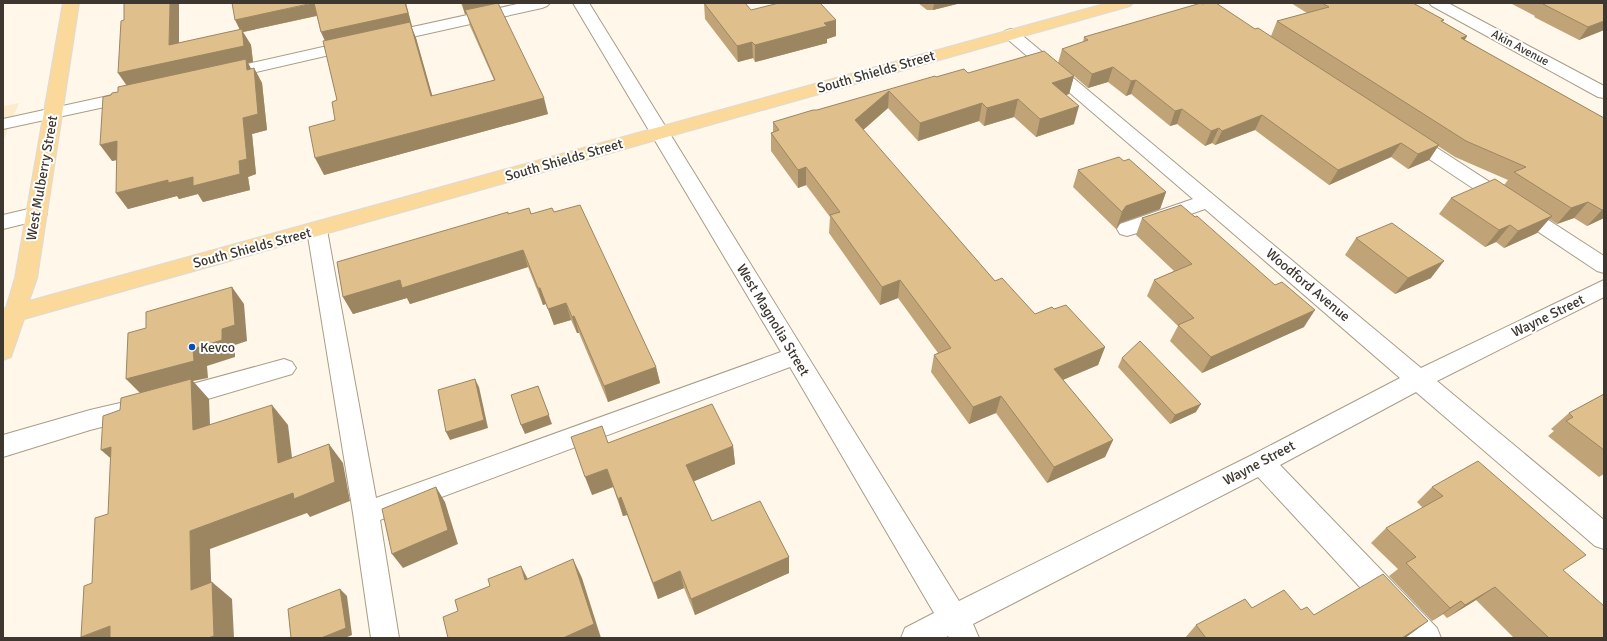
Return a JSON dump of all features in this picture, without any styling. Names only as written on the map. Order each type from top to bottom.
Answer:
[{"type":"main road","name":"West Mulberry Street","points":[[3,351],[9,315],[26,278],[71,3]]},
{"type":"main road","name":"South Shields Street","points":[[9,315],[1125,3]]},
{"type":"street","points":[[203,79],[542,3]]},
{"type":"street","name":"West Magnolia Street","points":[[581,3],[960,629]]},
{"type":"street","name":"Akin Avenue","points":[[1437,3],[1604,93]]},
{"type":"street","name":"Woodford Avenue","points":[[1011,34],[1604,537]]},
{"type":"street","points":[[3,124],[149,92]]},
{"type":"street","points":[[1398,130],[1604,266]]},
{"type":"street","points":[[1127,230],[1208,200]]},
{"type":"street","points":[[3,222],[36,214]]},
{"type":"street","points":[[317,230],[366,513],[385,638]]},
{"type":"street","name":"Wayne Street","points":[[915,638],[960,629],[1261,463],[1418,379],[1604,288]]},
{"type":"street","points":[[366,513],[794,356]]},
{"type":"street","points":[[3,446],[90,420],[284,368]]},
{"type":"street","points":[[1261,463],[1427,638]]},
{"type":"shaded area","points":[[19,103],[3,142],[3,106]]},
{"type":"building","points":[[124,3],[170,3],[169,45],[242,29],[244,46],[118,73],[121,21],[124,20]]},
{"type":"building","points":[[232,3],[313,3],[235,20]]},
{"type":"building","points":[[314,3],[405,3],[408,13],[321,32]]},
{"type":"building","points":[[498,3],[544,98],[315,158],[309,127],[335,120],[332,102],[337,100],[323,41],[410,22],[431,96],[495,80],[465,10]]},
{"type":"building","points":[[704,3],[745,3],[751,10],[779,3],[820,3],[836,20],[824,23],[827,26],[755,45],[752,42],[737,46]]},
{"type":"building","points":[[1201,3],[1216,3],[1255,29],[1258,28],[1439,145],[1418,154],[1401,143],[1338,170],[1262,115],[1222,131],[1219,128],[1211,131],[1182,109],[1175,111],[1136,80],[1131,81],[1113,67],[1092,74],[1062,49],[1088,40],[1084,37]]},
{"type":"building","points":[[1322,3],[1413,3],[1444,20],[1441,21],[1467,36],[1461,38],[1604,118],[1604,209],[1602,210],[1588,202],[1571,208],[1514,172],[1526,167],[1466,141],[1277,21],[1329,7]]},
{"type":"building","points":[[1544,3],[1604,3],[1604,21],[1588,27],[1543,4],[1545,4]]},
{"type":"building","points":[[1044,51],[1074,76],[1052,83],[1079,106],[1040,119],[1018,99],[987,108],[982,103],[920,123],[889,91],[855,120],[995,281],[1002,278],[1035,314],[1052,307],[1054,309],[1066,305],[1105,347],[1054,369],[1113,440],[1054,467],[1001,396],[973,407],[934,355],[951,348],[900,280],[882,287],[830,215],[840,212],[806,167],[798,170],[771,133],[779,130],[773,122],[935,76],[936,77],[964,69],[968,73]]},
{"type":"building","points":[[246,59],[247,70],[254,68],[258,114],[243,118],[247,159],[239,161],[240,174],[193,186],[193,177],[168,183],[168,180],[116,193],[117,141],[100,145],[103,97],[118,92],[118,87]]},
{"type":"building","points":[[1119,157],[1124,161],[1129,159],[1166,192],[1126,206],[1122,212],[1078,170]]},
{"type":"building","points":[[1495,179],[1552,216],[1518,231],[1510,225],[1499,230],[1451,198]]},
{"type":"building","points":[[580,205],[656,367],[604,386],[574,316],[572,317],[566,303],[548,309],[523,250],[402,288],[400,280],[343,297],[337,262],[508,212],[508,214],[529,208],[531,214],[552,208],[554,212]]},
{"type":"building","points":[[1181,205],[1195,217],[1197,216],[1275,285],[1282,282],[1315,310],[1211,357],[1178,325],[1194,318],[1154,280],[1192,264],[1142,218]]},
{"type":"building","points":[[1392,223],[1444,261],[1408,278],[1356,238]]},
{"type":"building","points":[[232,287],[235,325],[222,329],[222,340],[193,349],[194,361],[126,379],[128,333],[146,328],[146,312]]},
{"type":"building","points":[[1140,341],[1201,404],[1175,415],[1122,358]]},
{"type":"building","points":[[191,379],[193,430],[272,405],[278,463],[329,444],[335,482],[294,499],[293,493],[190,531],[191,590],[212,582],[214,636],[208,638],[110,638],[110,626],[81,637],[84,586],[92,583],[95,518],[108,514],[111,447],[101,450],[103,416],[120,410],[121,398]]},
{"type":"building","points":[[475,379],[484,420],[446,432],[438,390]]},
{"type":"building","points":[[538,386],[549,415],[521,425],[511,395]]},
{"type":"building","points":[[1604,394],[1604,450],[1566,421],[1573,417],[1569,413]]},
{"type":"building","points":[[712,404],[733,446],[686,465],[712,521],[760,501],[789,557],[691,599],[680,571],[653,583],[621,497],[618,499],[607,469],[585,477],[571,437],[602,426],[608,443]]},
{"type":"building","points":[[1478,461],[1586,555],[1563,570],[1604,606],[1604,638],[1549,638],[1495,587],[1465,605],[1461,601],[1450,608],[1406,563],[1416,557],[1386,528],[1443,496],[1432,487]]},
{"type":"building","points":[[436,487],[448,530],[392,554],[382,509]]},
{"type":"building","points":[[573,559],[594,624],[563,638],[448,638],[443,617],[458,611],[455,600],[490,586],[488,579],[521,566],[525,580]]},
{"type":"building","points":[[1383,574],[1428,621],[1402,638],[1206,638],[1196,625],[1245,599],[1252,608],[1284,590],[1301,610],[1307,607],[1314,615]]},
{"type":"building","points":[[340,589],[346,628],[321,638],[291,638],[288,609]]},
{"type":"place","name":"Kevco","points":[[192,347]]}]
